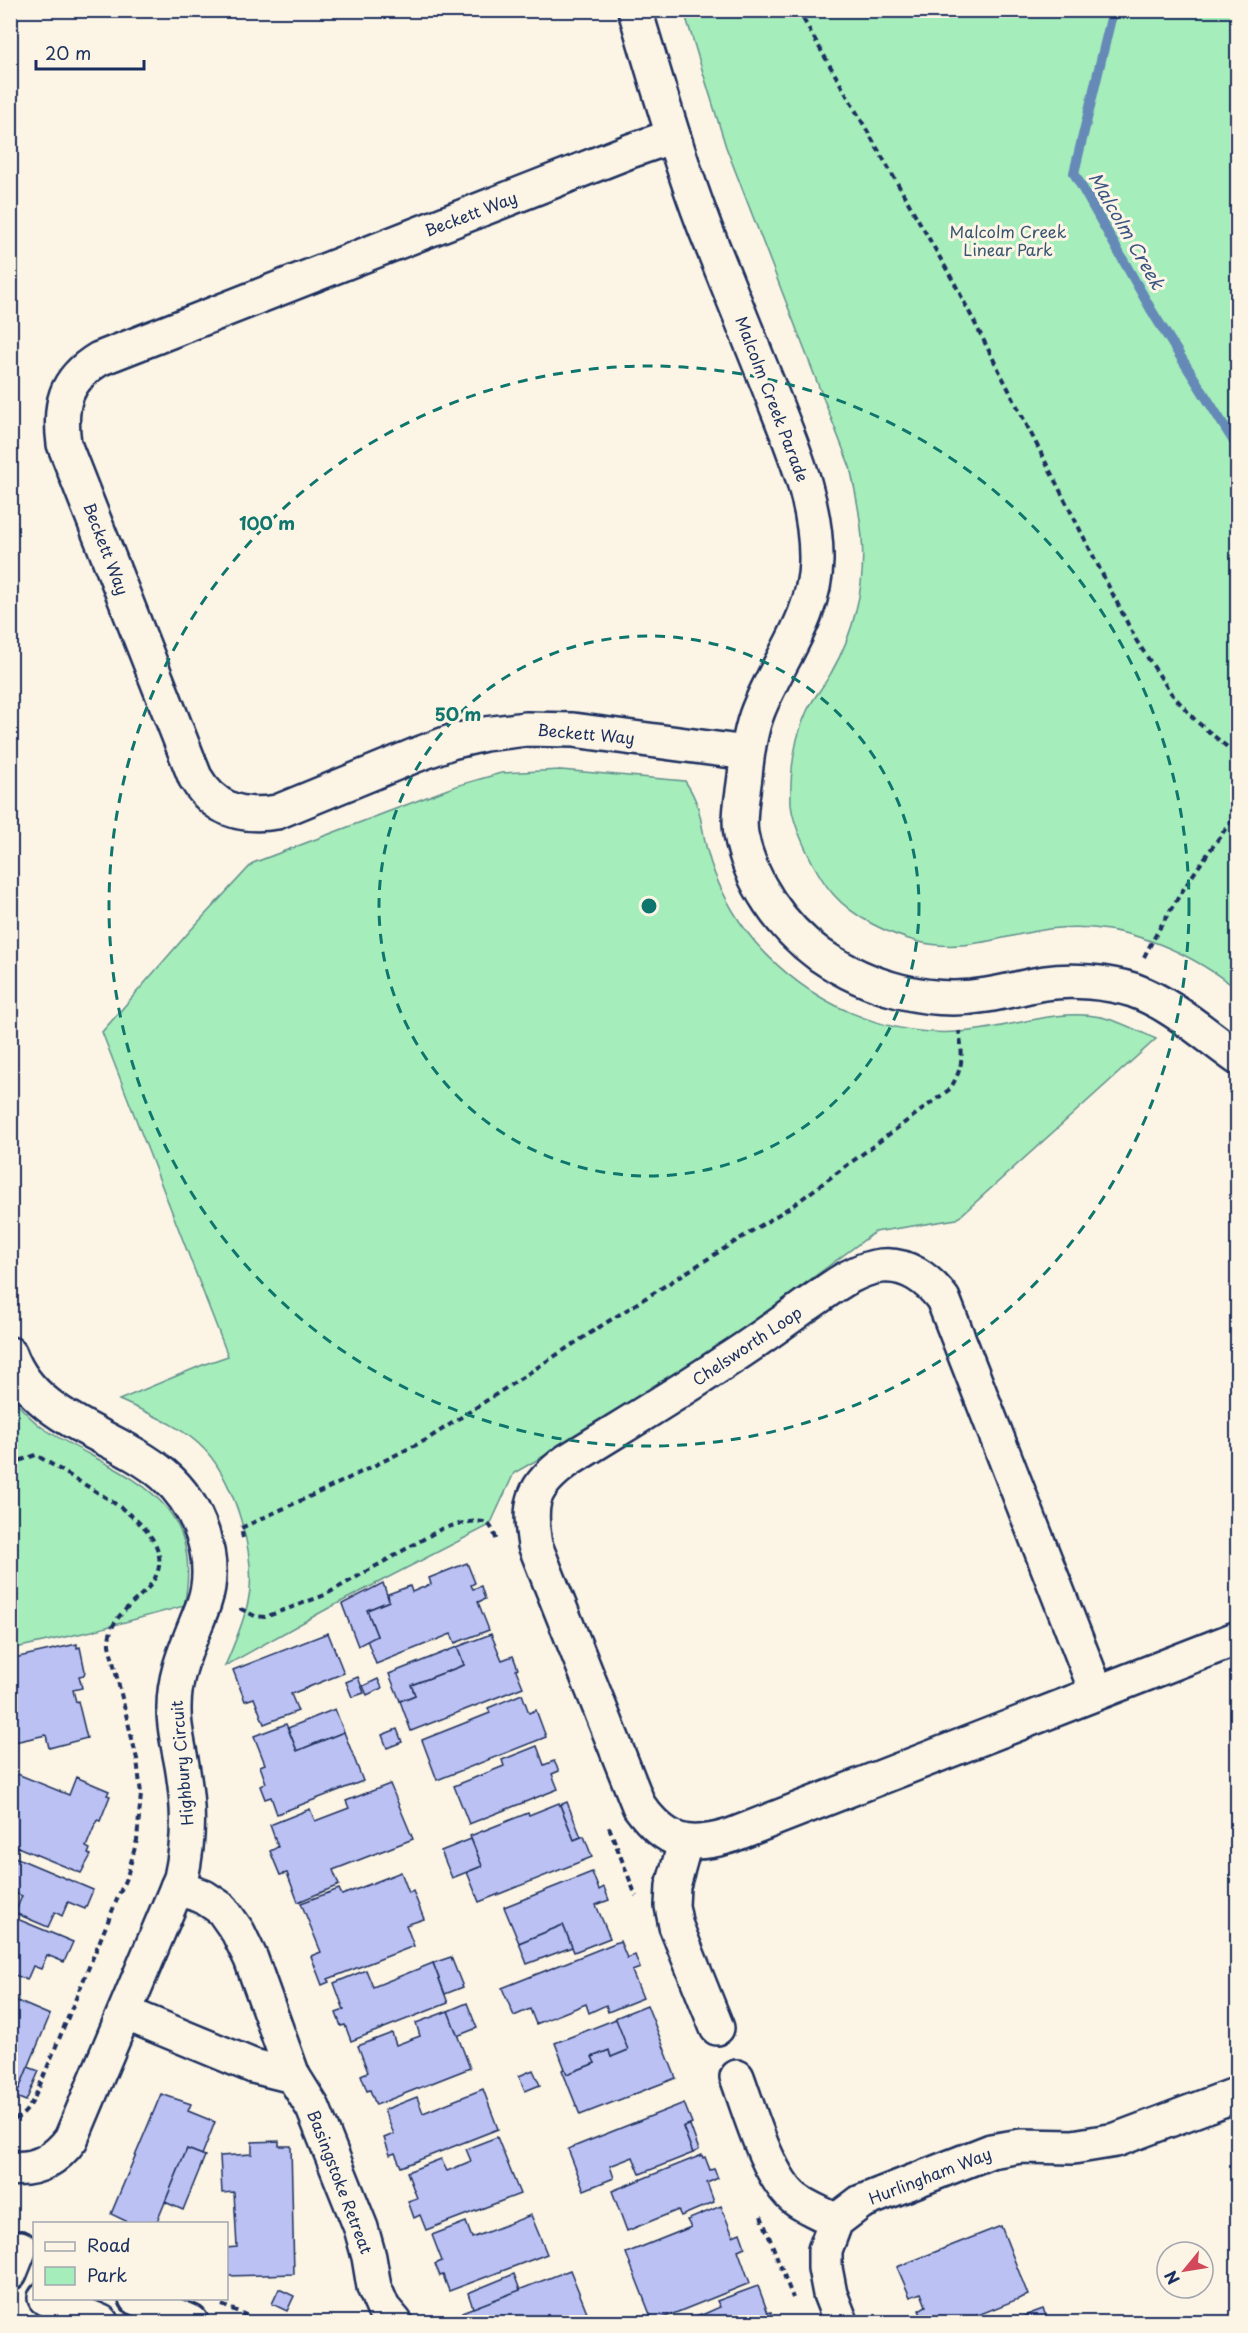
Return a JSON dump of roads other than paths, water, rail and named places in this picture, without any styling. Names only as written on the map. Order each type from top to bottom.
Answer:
[{"type":"street","name":"Malcolm Creek Parade","points":[[635,10],[673,136],[704,223],[809,496],[816,537],[816,573],[809,606],[757,713],[747,753],[741,831],[750,866],[765,897],[790,928],[818,953],[854,976],[892,990],[928,997],[985,996],[1049,982],[1086,982],[1131,990],[1168,1007],[1238,1058]]},
{"type":"street","name":"Beckett Way","points":[[673,136],[99,360],[83,369],[71,384],[63,404],[64,444],[195,777],[201,788],[223,807],[258,815],[278,812],[451,742],[484,734],[526,729],[573,730],[747,753]]},
{"type":"street","points":[[743,791],[756,815],[762,842],[772,867],[790,895],[818,926],[850,951],[887,968],[921,976],[952,978],[1058,961],[1137,970],[1179,990],[1201,1005],[1238,1052]]},
{"type":"street","name":"Chelsworth Loop","points":[[685,1843],[666,1835],[650,1821],[639,1806],[535,1545],[532,1505],[538,1489],[548,1475],[567,1461],[700,1378],[841,1282],[863,1270],[882,1266],[899,1267],[916,1273],[933,1286],[943,1299],[1097,1693]]},
{"type":"street","name":"Highbury Circuit","points":[[10,1354],[14,1365],[29,1388],[55,1411],[138,1456],[165,1476],[185,1498],[199,1523],[207,1554],[208,1576],[205,1600],[183,1653],[176,1678],[174,1712],[189,1820],[188,1847],[177,1887],[71,2139],[62,2151],[50,2160],[35,2167],[10,2168]]},
{"type":"street","points":[[717,2028],[676,1926],[672,1906],[673,1886],[685,1843],[708,1843],[730,1836],[1238,1638]]},
{"type":"street","name":"Basingstoke Retreat","points":[[177,1887],[204,1897],[222,1909],[238,1932],[251,1959],[293,2076],[313,2108],[361,2228],[374,2287],[383,2308],[395,2322]]},
{"type":"street","points":[[125,2013],[254,2066],[293,2076]]},
{"type":"street","points":[[736,2077],[771,2166],[782,2185],[795,2199],[837,2221]]},
{"type":"street","name":"Hurlingham Way","points":[[841,2322],[830,2294],[825,2268],[825,2250],[837,2221],[861,2202],[972,2157],[1021,2146],[1073,2147],[1116,2139],[1238,2094]]},
{"type":"street","points":[[10,2284],[33,2294]]},
{"type":"street","points":[[50,2300],[101,2322]]},
{"type":"street","points":[[140,2300],[190,2322]]},
{"type":"waterway","name":"Malcolm Creek","points":[[1113,10],[1074,173],[1153,313],[1238,448]]},
{"type":"park label","name":"Malcolm Creek Linear Park","points":[[1008,241]]}]
